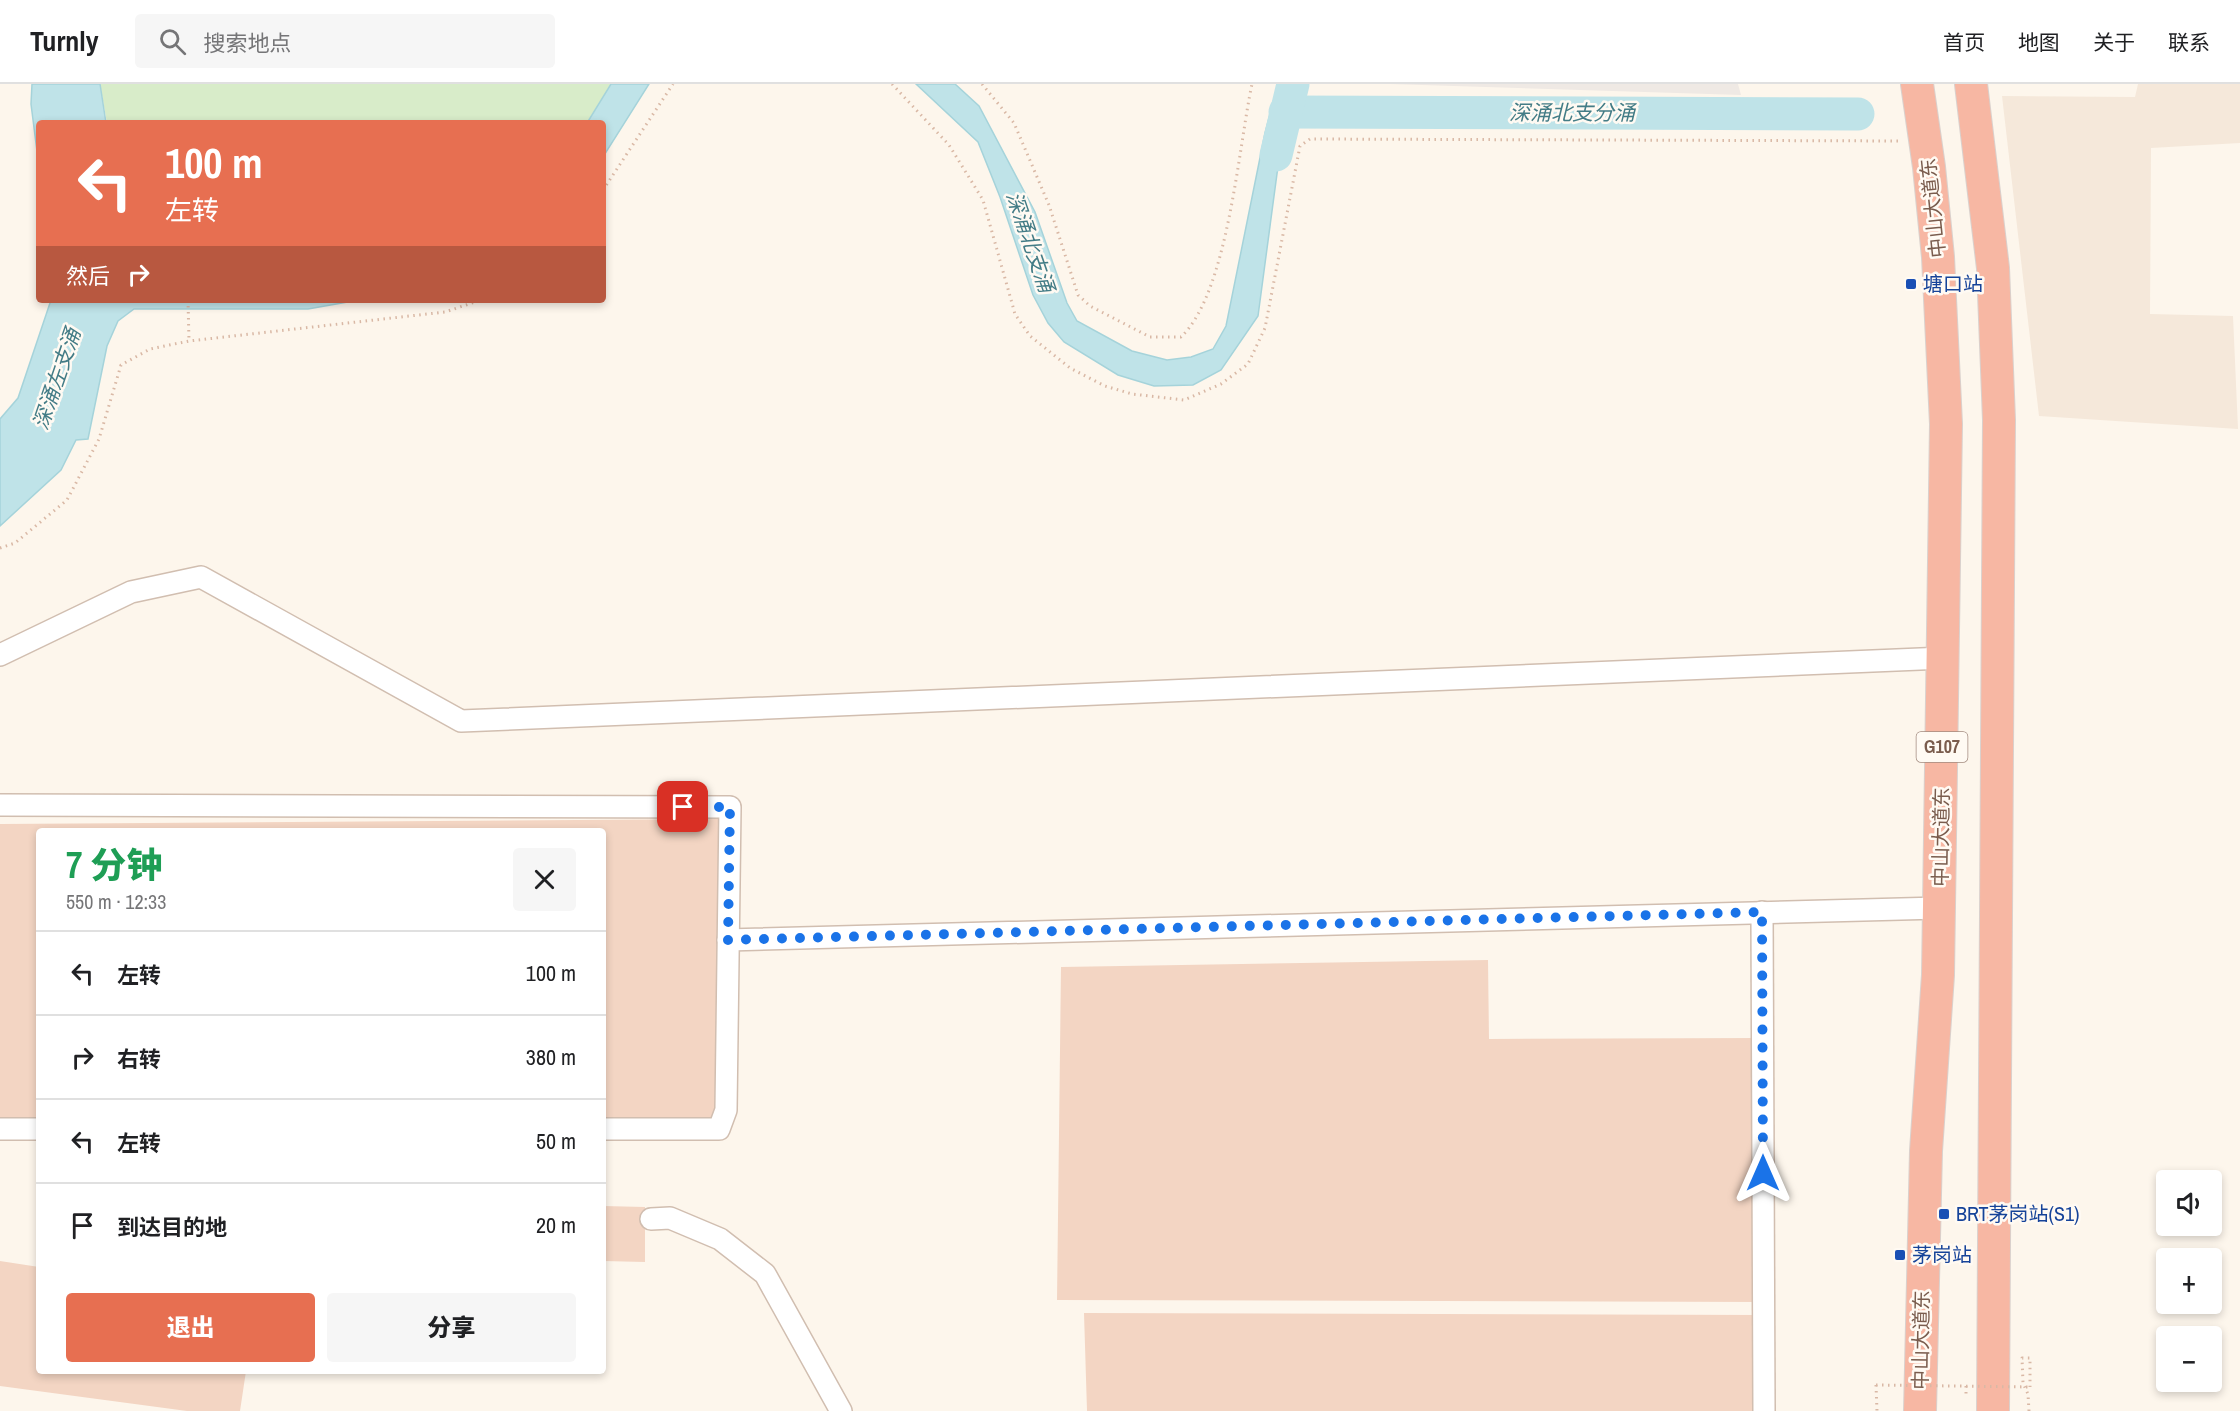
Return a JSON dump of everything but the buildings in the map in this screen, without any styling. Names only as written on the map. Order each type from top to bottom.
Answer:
[{"type":"highway","name":"中山大道东","points":[[1917,84],[1938,257],[1945,362],[1940,908],[1924,1198],[1920,1411]]},
{"type":"highway","name":"G107","points":[[1971,84],[1992,256],[1999,420],[1993,1411]]},
{"type":"street","points":[[0,655],[131,592],[201,577],[461,721],[1944,658]]},
{"type":"street","points":[[0,805],[730,807],[726,1110],[719,1129],[606,1129]]},
{"type":"street","points":[[728,940],[1940,908]]},
{"type":"street","points":[[1762,912],[1764,1411]]},
{"type":"street","points":[[0,1129],[36,1129]]},
{"type":"street","points":[[651,1219],[670,1218],[720,1239],[765,1274],[841,1411]]},
{"type":"path","points":[[606,185],[673,84]]},
{"type":"path","points":[[892,84],[949,145],[983,200],[1015,314],[1030,336],[1070,368],[1105,386],[1132,394],[1184,400],[1221,384],[1248,364],[1265,328],[1300,146],[1310,139],[1925,141]]},
{"type":"path","points":[[982,84],[1014,123],[1049,205],[1078,295],[1090,306],[1150,337],[1181,337],[1194,325],[1220,262],[1252,84]]},
{"type":"path","points":[[188,303],[189,341]]},
{"type":"path","points":[[0,548],[15,543],[67,500],[99,439],[121,365],[150,349],[189,341],[445,312],[472,303]]},
{"type":"path","points":[[1876,1411],[1876,1385],[2030,1388],[2030,1358],[2022,1358],[2023,1383],[2028,1394],[2029,1411]]},
{"type":"shaded area","points":[[1390,84],[1738,84],[1741,95]]},
{"type":"shaded area","points":[[2138,84],[2240,84],[2240,143],[2151,148],[2150,314],[2233,316],[2238,429],[2039,416],[2002,96],[2135,97]]},
{"type":"green space","points":[[100,84],[611,84],[589,120],[106,120]]},
{"type":"water","points":[[32,84],[100,84],[106,120],[36,120],[36,143],[31,104]]},
{"type":"water","points":[[611,84],[649,84],[606,152],[606,120],[589,120]]},
{"type":"water","points":[[916,84],[955,84],[979,106],[1035,212],[1067,303],[1077,321],[1132,351],[1167,360],[1191,357],[1213,349],[1226,326],[1265,133],[1278,84],[1289,84],[1258,316],[1221,370],[1193,385],[1154,386],[1118,375],[1064,342],[1048,323],[1033,295],[1000,197],[978,142]]},
{"type":"water","name":"深涌左支涌","points":[[50,303],[342,303],[308,309],[134,309],[118,321],[107,346],[88,439],[76,440],[61,470],[0,526],[0,419],[18,398]]},
{"type":"waterway","name":"深涌北支涌","points":[[1276,155],[1293,84]]},
{"type":"waterway","name":"深涌北支分涌","points":[[1285,112],[1858,114]]},
{"type":"place","name":"塘口站","points":[[1911,284]]},
{"type":"place","name":"BRT茅岗站(S1)","points":[[1944,1214]]},
{"type":"place","name":"茅岗站","points":[[1900,1255]]},
{"type":"route","points":[[683,807],[730,807],[728,940],[1762,912],[1763,1173]]}]
